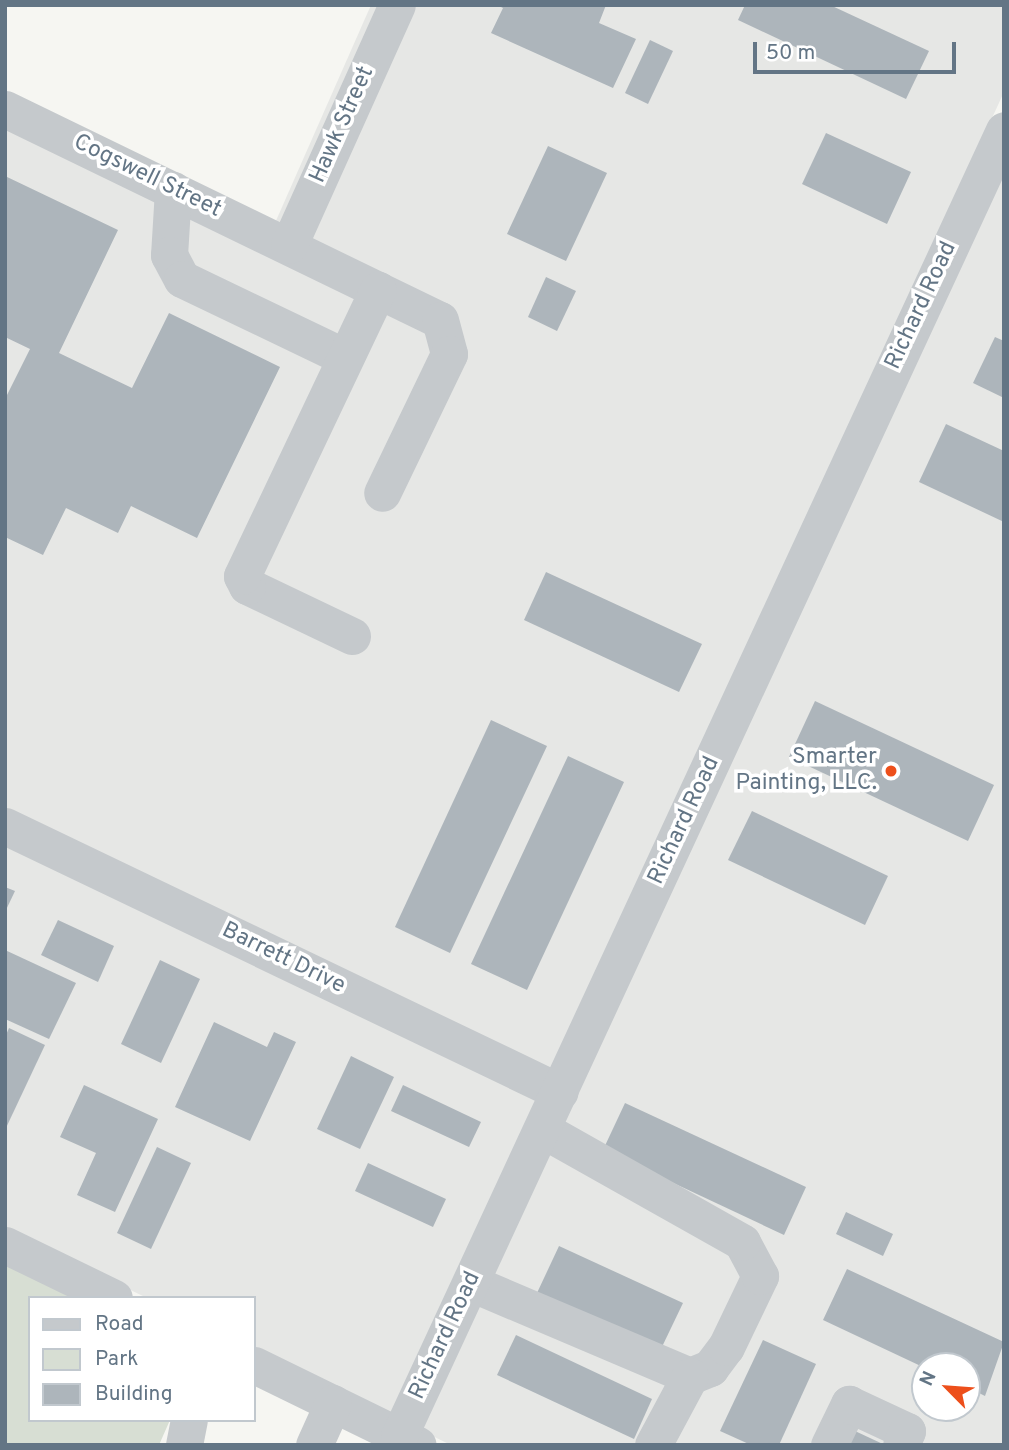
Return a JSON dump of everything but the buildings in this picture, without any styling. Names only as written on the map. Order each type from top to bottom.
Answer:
[{"type":"street","name":"Hawk Street","points":[[289,245],[397,5]]},
{"type":"street","name":"Cogswell Street","points":[[5,108],[440,320],[449,354],[382,493]]},
{"type":"street","name":"Richard Road","points":[[409,1440],[471,1283],[1004,130]]},
{"type":"street","points":[[173,190],[169,255],[182,279],[345,357]]},
{"type":"street","points":[[352,636],[247,586],[242,576],[378,290]]},
{"type":"street","name":"Barrett Drive","points":[[5,826],[560,1092]]},
{"type":"street","points":[[543,1130],[742,1242],[755,1257],[760,1276],[726,1348],[710,1367],[690,1376],[653,1445]]},
{"type":"street","points":[[5,1245],[110,1296]]},
{"type":"street","points":[[471,1283],[690,1376]]},
{"type":"street","points":[[256,1366],[409,1440]]},
{"type":"street","points":[[314,1445],[333,1404]]},
{"type":"street","points":[[829,1445],[849,1404],[914,1440]]},
{"type":"street","points":[[184,1445],[189,1422]]},
{"type":"shaded area","points":[[371,5],[380,5],[280,226],[275,223]]},
{"type":"shaded area","points":[[414,5],[1004,5],[1004,92],[552,1073],[5,811],[5,124],[297,265]]},
{"type":"shaded area","points":[[1004,168],[1004,1445],[451,1445],[420,1430]]},
{"type":"shaded area","points":[[5,842],[540,1098],[391,1416],[256,1350],[256,1296],[143,1296],[5,1229]]},
{"type":"green space","points":[[5,1260],[79,1296],[28,1296],[28,1422],[169,1422],[159,1445],[5,1445]]},
{"type":"place","name":"Smarter Painting, LLC.","points":[[891,771]]}]
